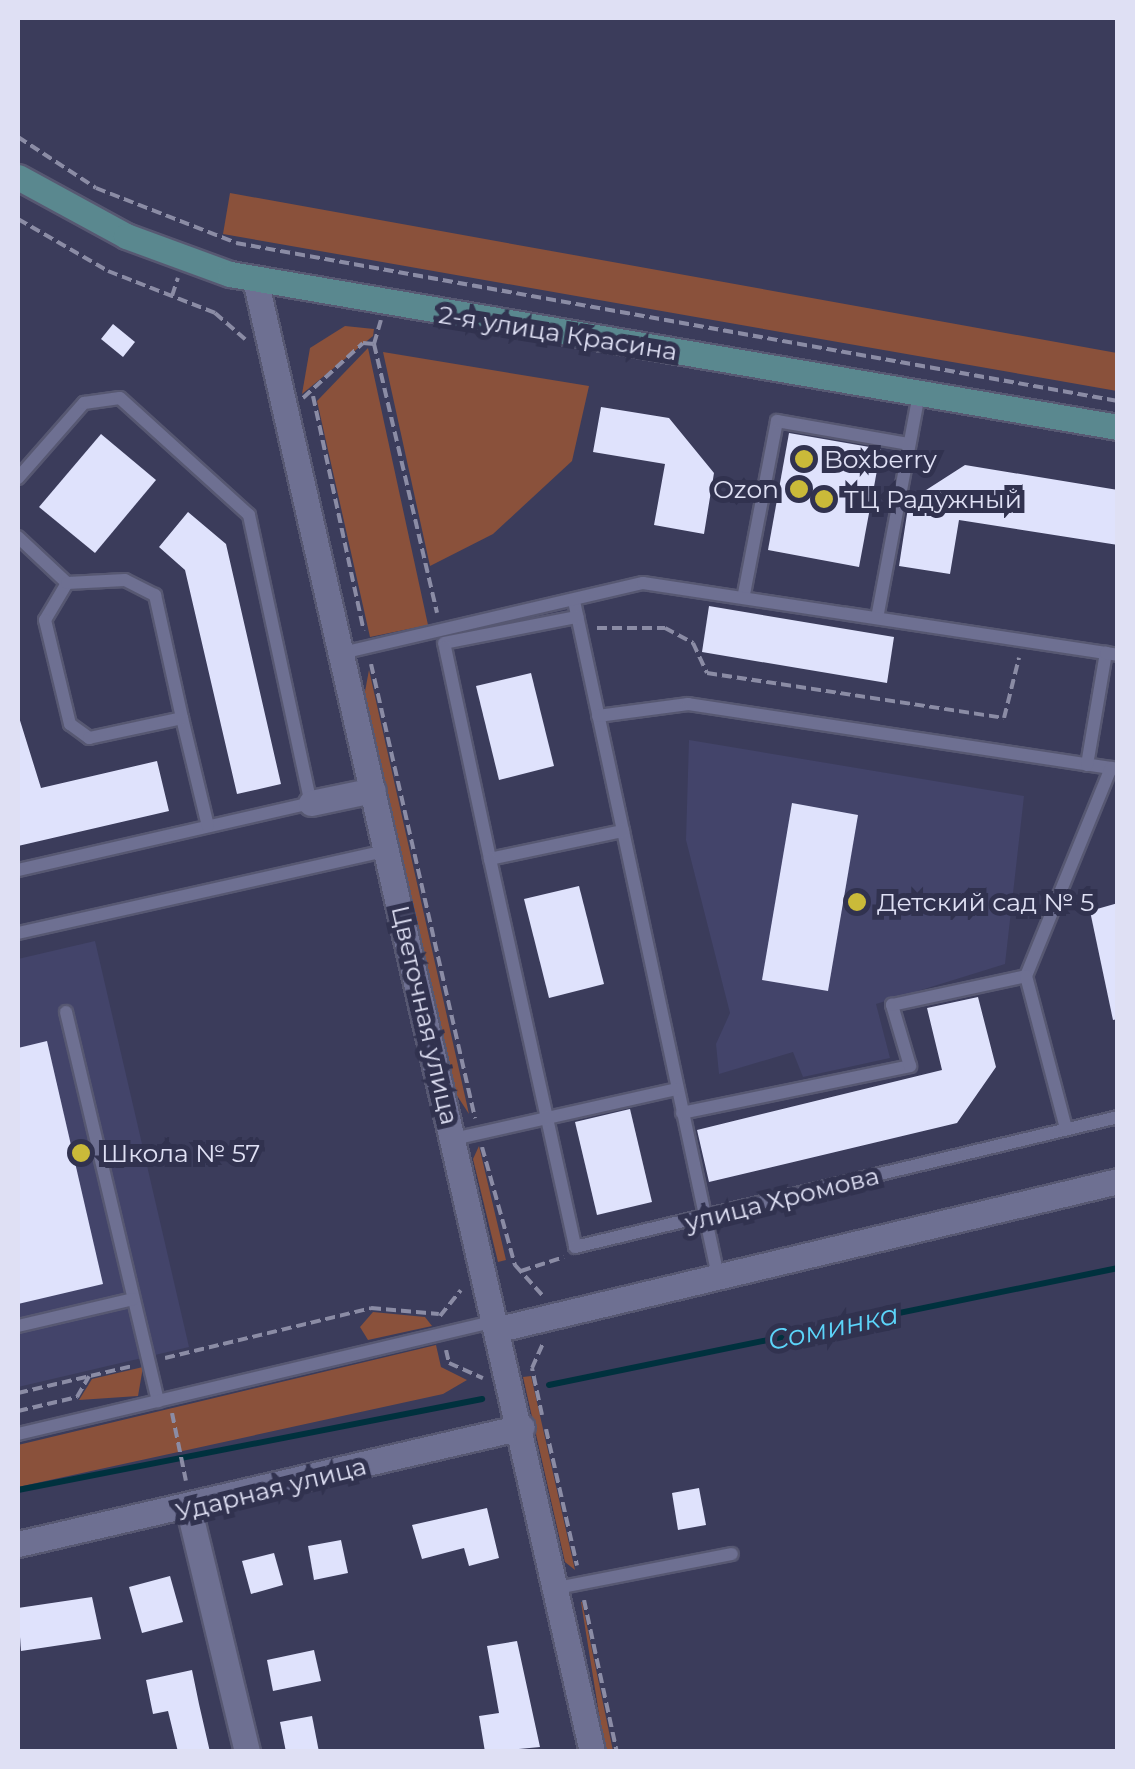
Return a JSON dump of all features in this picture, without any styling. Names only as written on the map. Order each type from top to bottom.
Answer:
[{"type":"main road","name":"2-я улица Красина","points":[[18,177],[155,248],[255,279],[1118,427]]},
{"type":"street","name":"Цветочная улица","points":[[255,279],[284,402],[355,650],[372,790],[466,1136],[498,1325],[522,1427],[569,1586],[592,1752]]},
{"type":"street","points":[[312,803],[372,790]]},
{"type":"street","points":[[498,1325],[548,1318],[1118,1181]]},
{"type":"street","name":"Ударная улица","points":[[18,1544],[188,1510],[522,1427]]},
{"type":"street","points":[[188,1510],[246,1752]]},
{"type":"lane","points":[[878,613],[919,393]]},
{"type":"lane","points":[[18,478],[84,403],[120,398],[249,515],[312,803],[18,870]]},
{"type":"lane","points":[[744,594],[776,421],[910,444]]},
{"type":"lane","points":[[18,537],[67,583],[125,580],[155,595],[208,826]]},
{"type":"lane","points":[[67,583],[46,620],[70,724],[89,738],[182,718]]},
{"type":"lane","points":[[355,650],[642,583],[878,613],[1112,654],[1087,765]]},
{"type":"lane","points":[[574,601],[718,1276]]},
{"type":"lane","points":[[445,647],[578,623]]},
{"type":"lane","points":[[442,631],[544,1116]]},
{"type":"lane","points":[[598,716],[688,704],[1114,768],[1026,976],[1066,1129]]},
{"type":"lane","points":[[490,859],[622,831]]},
{"type":"lane","points":[[18,933],[386,850]]},
{"type":"lane","points":[[682,1113],[910,1066],[892,1005],[1026,976]]},
{"type":"lane","points":[[66,1012],[148,1362],[163,1400]]},
{"type":"lane","points":[[466,1136],[676,1089]]},
{"type":"lane","name":"улица Хромова","points":[[544,1116],[575,1247],[704,1219],[1118,1116]]},
{"type":"lane","points":[[18,1326],[133,1299]]},
{"type":"lane","points":[[18,1434],[498,1325]]},
{"type":"lane","points":[[569,1586],[732,1554]]},
{"type":"path","points":[[18,137],[96,188],[236,243],[1118,401]]},
{"type":"path","points":[[18,218],[108,271],[224,318],[250,356]]},
{"type":"path","points":[[284,402],[313,396],[363,343],[374,344],[442,631]]},
{"type":"path","points":[[313,396],[355,650],[466,1136],[522,1271],[541,1288],[548,1318],[532,1368],[569,1586],[617,1752]]},
{"type":"path","points":[[578,623],[664,628],[692,644],[707,673],[1004,718],[1024,638]]},
{"type":"path","points":[[522,1271],[562,1259]]},
{"type":"path","points":[[18,1393],[371,1308],[439,1314]]},
{"type":"path","points":[[18,1411],[77,1396],[90,1376]]},
{"type":"path","points":[[163,1400],[188,1510]]},
{"type":"shaded area","points":[[230,193],[1117,353],[1117,391],[223,234]]},
{"type":"shaded area","points":[[345,326],[374,329],[373,336],[302,394],[310,348]]},
{"type":"shaded area","points":[[368,348],[428,625],[370,637],[317,401]]},
{"type":"shaded area","points":[[383,352],[589,386],[572,461],[493,534],[430,566]]},
{"type":"shaded area","points":[[369,670],[469,1114],[456,1094],[364,697]]},
{"type":"shaded area","name":"Детский сад № 5","points":[[689,740],[1024,796],[1005,964],[876,1004],[890,1058],[803,1077],[793,1052],[719,1074],[716,1044],[730,1013],[686,840]]},
{"type":"shaded area","name":"Школа № 57","points":[[95,941],[189,1347],[18,1387],[18,959]]},
{"type":"shaded area","points":[[479,1146],[506,1260],[498,1262],[473,1159]]},
{"type":"shaded area","points":[[373,1312],[425,1317],[432,1326],[368,1340],[360,1327]]},
{"type":"shaded area","points":[[436,1345],[441,1367],[467,1380],[443,1394],[18,1487],[18,1445]]},
{"type":"shaded area","points":[[143,1367],[138,1396],[79,1400],[92,1379]]},
{"type":"shaded area","points":[[531,1376],[575,1570],[565,1562],[523,1377]]},
{"type":"shaded area","points":[[582,1602],[613,1751],[605,1751]]},
{"type":"building","points":[[113,324],[135,342],[123,357],[101,339]]},
{"type":"building","points":[[601,407],[669,418],[714,473],[704,534],[654,525],[665,464],[593,452]]},
{"type":"building","name":"ТЦ Радужный","points":[[789,433],[881,449],[859,567],[768,550]]},
{"type":"building","points":[[101,434],[156,480],[95,553],[39,507]]},
{"type":"building","points":[[965,465],[1118,490],[1118,545],[959,520],[950,574],[899,566],[909,501]]},
{"type":"building","points":[[188,512],[226,544],[281,784],[237,794],[185,570],[159,547]]},
{"type":"building","points":[[709,606],[894,637],[887,683],[702,652]]},
{"type":"building","points":[[531,673],[554,766],[499,780],[476,686]]},
{"type":"building","points":[[18,714],[41,788],[157,761],[169,811],[18,846]]},
{"type":"building","points":[[792,803],[858,815],[828,991],[762,980]]},
{"type":"building","points":[[579,886],[604,984],[549,998],[524,899]]},
{"type":"building","points":[[1118,903],[1118,1019],[1113,1020],[1090,911]]},
{"type":"building","points":[[978,997],[996,1067],[957,1123],[709,1182],[697,1130],[942,1070],[927,1008]]},
{"type":"building","points":[[47,1041],[103,1284],[18,1304],[18,1048]]},
{"type":"building","points":[[630,1109],[652,1202],[597,1215],[575,1122]]},
{"type":"building","points":[[699,1488],[706,1525],[678,1530],[672,1493]]},
{"type":"building","points":[[487,1508],[499,1558],[469,1566],[464,1548],[422,1559],[412,1525]]},
{"type":"building","points":[[341,1540],[348,1573],[314,1580],[308,1546]]},
{"type":"building","points":[[274,1553],[283,1585],[251,1594],[242,1561]]},
{"type":"building","points":[[170,1576],[183,1622],[142,1633],[129,1587]]},
{"type":"building","points":[[92,1597],[101,1639],[21,1651],[18,1608]]},
{"type":"building","points":[[517,1641],[540,1747],[485,1752],[479,1716],[499,1713],[487,1646]]},
{"type":"building","points":[[314,1650],[321,1681],[273,1691],[267,1660]]},
{"type":"building","points":[[192,1670],[210,1752],[178,1752],[168,1711],[153,1714],[146,1680]]},
{"type":"building","points":[[312,1716],[319,1752],[286,1752],[280,1722]]},
{"type":"waterway","name":"Соминка","points":[[549,1385],[1118,1268]]},
{"type":"waterway","name":"Соминка","points":[[18,1490],[482,1399]]},
{"type":"place","name":"Boxberry","points":[[804,459]]},
{"type":"place","name":"Ozon","points":[[799,489]]},
{"type":"place","name":"ТЦ Радужный","points":[[824,499]]},
{"type":"place","name":"Детский сад № 5","points":[[857,902]]},
{"type":"place","name":"Школа № 57","points":[[81,1153]]}]
